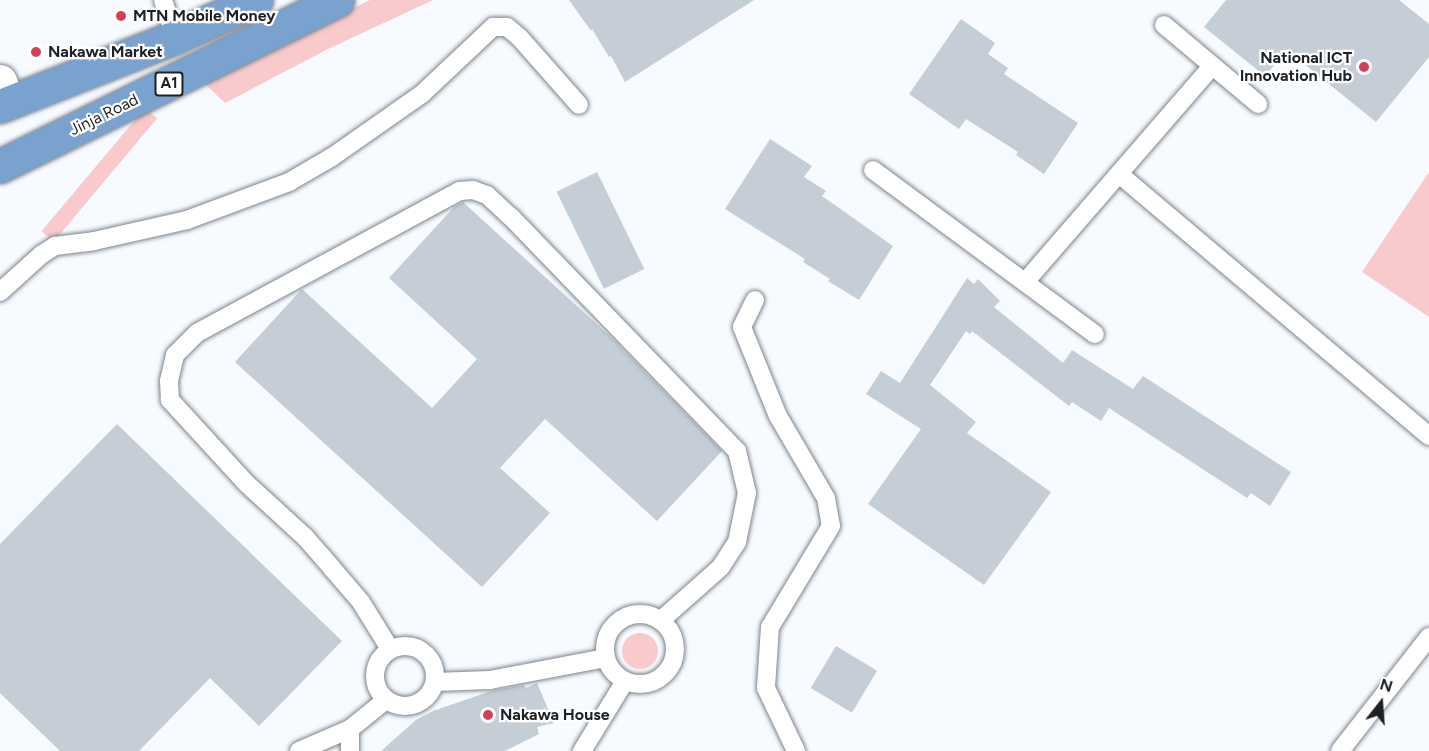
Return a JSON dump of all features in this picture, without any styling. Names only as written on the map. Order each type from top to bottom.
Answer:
[{"type":"highway","points":[[3,96],[175,37],[256,0]]},
{"type":"highway","name":"Jinja Road","points":[[0,166],[337,0]]},
{"type":"lane","points":[[163,0],[175,37]]},
{"type":"lane","points":[[1164,25],[1258,104]]},
{"type":"lane","points":[[0,292],[41,255],[55,246],[94,241],[187,220],[289,182],[332,157],[422,94],[493,27],[507,27],[520,38],[579,105]]},
{"type":"lane","points":[[1025,282],[1212,66]]},
{"type":"lane","points":[[873,170],[1095,334]]},
{"type":"lane","points":[[1119,174],[1429,436]]},
{"type":"lane","points":[[390,649],[361,602],[326,560],[246,483],[170,400],[169,381],[175,355],[197,333],[460,191],[473,190],[487,195],[511,217],[737,451],[747,493],[736,542],[721,567],[660,621]]},
{"type":"lane","points":[[755,300],[742,327],[778,416],[826,498],[831,526],[770,627],[766,688],[796,751]]},
{"type":"lane","points":[[635,614],[648,615],[660,621],[669,630],[674,642],[674,655],[669,667],[661,677],[650,682],[625,681],[613,672],[605,658],[605,643],[610,630],[621,619],[635,614]]},
{"type":"lane","points":[[1340,751],[1429,637]]},
{"type":"lane","points":[[401,646],[423,652],[430,660],[435,671],[435,682],[430,694],[421,702],[410,706],[397,705],[386,700],[378,691],[374,680],[375,668],[381,657],[390,649],[401,646]]},
{"type":"lane","points":[[435,682],[490,680],[605,658]]},
{"type":"lane","points":[[582,751],[625,681]]},
{"type":"lane","points":[[299,751],[350,729],[386,700]]},
{"type":"lane","points":[[350,729],[350,751]]},
{"type":"shaded area","points":[[370,0],[433,0],[328,49],[225,103],[202,81]]},
{"type":"shaded area","points":[[145,108],[157,118],[54,242],[42,231]]},
{"type":"shaded area","points":[[1429,172],[1429,317],[1362,272]]},
{"type":"shaded area","points":[[640,633],[653,638],[658,651],[653,664],[640,669],[627,664],[622,651],[627,638]]},
{"type":"building","points":[[569,0],[754,0],[625,82],[611,56],[609,57],[592,29],[591,31]]},
{"type":"building","name":"National ICT Innovation Hub","points":[[1226,0],[1399,0],[1429,24],[1429,57],[1376,122],[1287,50],[1265,76],[1204,27]]},
{"type":"building","points":[[961,19],[995,43],[988,54],[1008,68],[1004,74],[1078,123],[1044,174],[1016,155],[1018,152],[966,119],[959,129],[909,94]]},
{"type":"building","points":[[770,139],[812,166],[804,177],[826,191],[822,196],[893,246],[859,300],[828,281],[830,279],[803,262],[805,259],[725,209]]},
{"type":"building","points":[[597,172],[644,269],[604,289],[557,192]]},
{"type":"building","points":[[463,202],[613,339],[722,451],[657,521],[545,419],[500,468],[550,513],[482,587],[235,362],[302,289],[432,408],[477,359],[389,278],[454,207]]},
{"type":"building","points":[[967,278],[974,284],[978,279],[1000,301],[994,307],[1063,363],[1072,350],[1133,389],[1143,376],[1291,472],[1270,506],[1251,493],[1247,498],[1109,408],[1101,421],[1072,402],[1069,406],[972,331],[970,334],[966,331],[930,385],[976,422],[967,433],[1051,492],[984,585],[868,504],[921,429],[866,394],[881,371],[900,383]]},
{"type":"building","points":[[117,424],[342,641],[259,726],[210,678],[139,751],[60,751],[0,693],[0,544]]},
{"type":"building","points":[[836,646],[877,671],[852,713],[811,688]]},
{"type":"building","name":"Nakawa House","points":[[537,683],[554,723],[537,727],[539,734],[505,751],[381,751],[416,720],[433,711],[491,691],[524,685],[526,688]]},
{"type":"place","name":"MTN Mobile Money","points":[[121,16]]},
{"type":"place","name":"Nakawa Market","points":[[36,52]]},
{"type":"place","name":"National ICT Innovation Hub","points":[[1364,67]]},
{"type":"place","name":"Nakawa House","points":[[488,715]]}]
